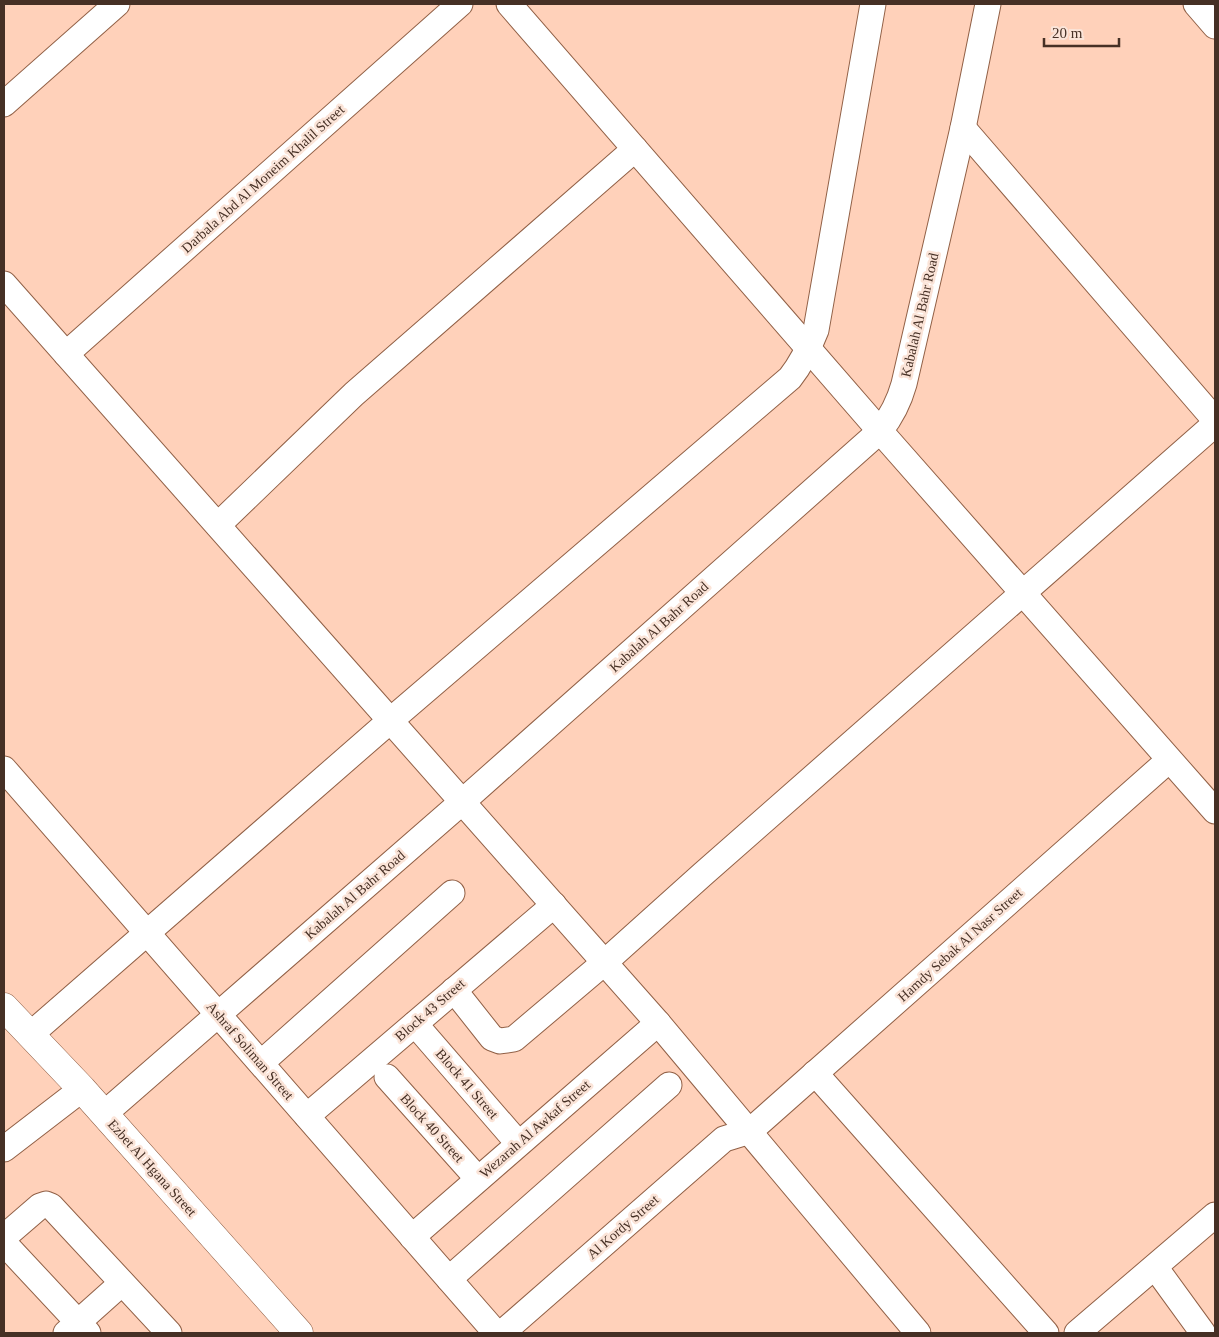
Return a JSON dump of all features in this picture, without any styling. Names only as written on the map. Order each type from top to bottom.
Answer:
[{"type":"street","points":[[4,104],[116,4]]},
{"type":"street","name":"Darbala Abd Al Moneim Khalil Street","points":[[66,354],[460,4]]},
{"type":"street","points":[[509,4],[880,431],[1215,811]]},
{"type":"street","name":"Kabalah Al Bahr Road","points":[[104,1114],[462,802],[880,431],[891,417],[899,401],[904,384],[988,4]]},
{"type":"street","points":[[1196,4],[1215,26]]},
{"type":"street","points":[[31,1034],[391,720],[790,378],[809,348],[816,330],[869,7]]},
{"type":"street","points":[[962,128],[1215,420]]},
{"type":"street","points":[[218,525],[354,394],[635,149]]},
{"type":"street","points":[[4,284],[605,962],[750,1131],[918,1333]]},
{"type":"street","points":[[454,990],[492,1038],[500,1041],[514,1039],[605,962],[1215,424]]},
{"type":"street","name":"Hamdy Sebak Al Nasr Street","points":[[750,1131],[1169,760]]},
{"type":"street","name":"Ashraf Soliman Street","points":[[4,769],[496,1333]]},
{"type":"street","points":[[261,1063],[452,893]]},
{"type":"street","name":"Block 43 Street","points":[[307,1116],[554,905]]},
{"type":"street","name":"Ezbet Al Hgana Street","points":[[4,1006],[82,1089],[299,1333]]},
{"type":"street","name":"Wezarah Al Awkaf Street","points":[[412,1237],[658,1023]]},
{"type":"street","name":"Block 41 Street","points":[[415,1024],[518,1143]]},
{"type":"street","points":[[815,1073],[1046,1333]]},
{"type":"street","name":"Block 40 Street","points":[[387,1077],[478,1179]]},
{"type":"street","points":[[449,1279],[670,1085]]},
{"type":"street","points":[[4,1149],[82,1089]]},
{"type":"street","name":"Al Kordy Street","points":[[502,1333],[724,1139],[750,1131]]},
{"type":"street","points":[[4,1237],[40,1206],[46,1204],[51,1206],[169,1333]]},
{"type":"street","points":[[1077,1333],[1215,1215]]},
{"type":"street","points":[[4,1243],[77,1330],[122,1282]]},
{"type":"street","points":[[1155,1267],[1203,1333]]}]
